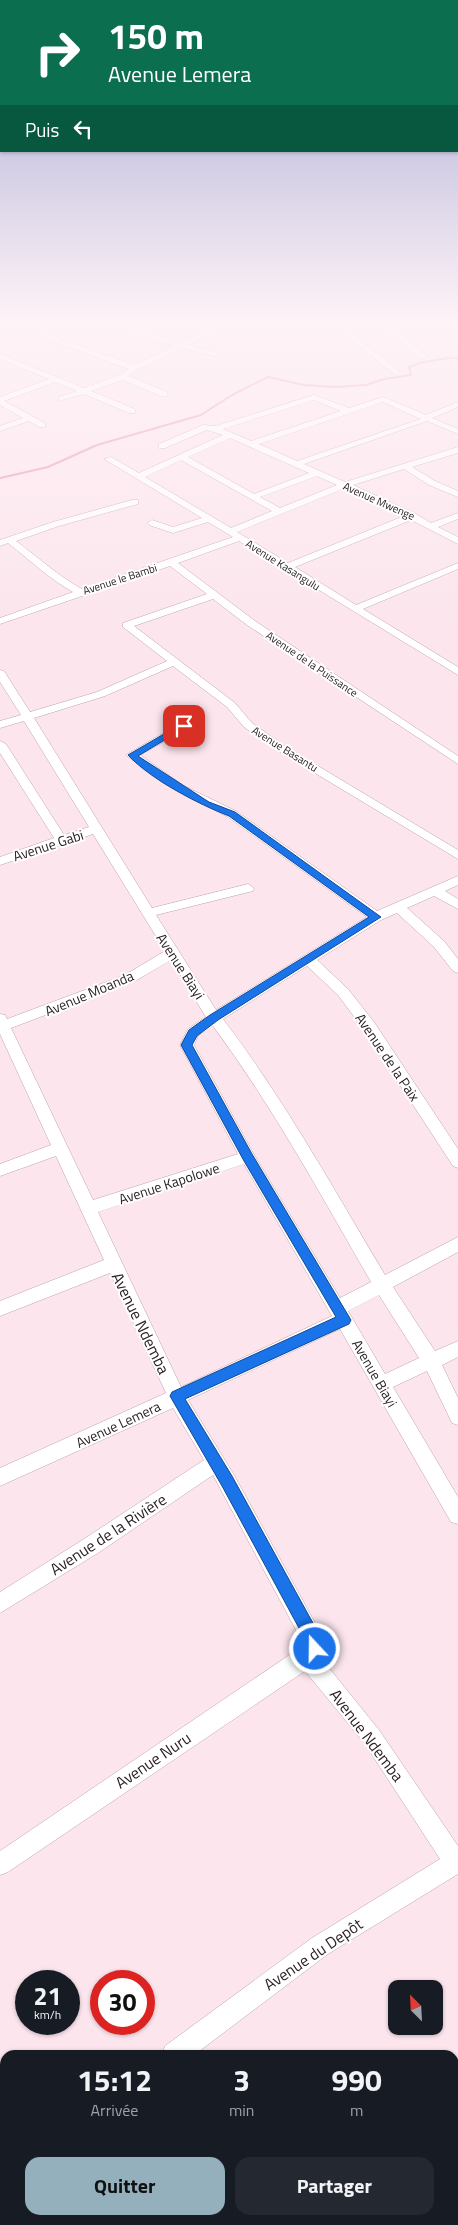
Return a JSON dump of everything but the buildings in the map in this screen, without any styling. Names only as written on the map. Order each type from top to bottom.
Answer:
[{"type":"street","points":[[0,429],[14,424]]},
{"type":"street","points":[[162,446],[206,427],[216,429],[232,424]]},
{"type":"street","points":[[252,444],[308,424]]},
{"type":"street","points":[[296,464],[410,424]]},
{"type":"street","points":[[440,424],[458,432]]},
{"type":"street","name":"Avenue Mwenge","points":[[216,429],[413,516],[458,541]]},
{"type":"street","points":[[139,476],[231,435]]},
{"type":"street","points":[[230,532],[345,485],[458,450]]},
{"type":"street","points":[[182,458],[280,512]]},
{"type":"street","name":"Avenue Kasangulu","points":[[108,459],[139,476],[458,672]]},
{"type":"street","points":[[406,467],[458,494]]},
{"type":"street","points":[[253,497],[317,473]]},
{"type":"street","points":[[5,542],[56,524],[136,502]]},
{"type":"street","points":[[287,567],[413,516]]},
{"type":"street","points":[[433,526],[458,516]]},
{"type":"street","points":[[152,523],[173,530],[209,519]]},
{"type":"street","name":"Avenue le Bambi","points":[[0,621],[240,538]]},
{"type":"street","points":[[5,542],[41,564],[56,579],[80,592]]},
{"type":"street","name":"Avenue de la Puissance","points":[[170,562],[251,623],[458,761]]},
{"type":"street","points":[[354,609],[458,566]]},
{"type":"street","name":"Avenue Basantu","points":[[214,595],[127,625],[231,705],[248,725],[276,745],[458,855]]},
{"type":"street","points":[[447,666],[458,660]]},
{"type":"street","points":[[0,725],[101,694],[173,662]]},
{"type":"street","name":"Avenue Biayi","points":[[0,673],[95,829],[214,1018],[193,1033],[187,1045],[248,1157],[458,1515]]},
{"type":"street","points":[[192,722],[132,755],[160,776],[206,804],[232,814],[376,917]]},
{"type":"street","points":[[0,744],[62,841]]},
{"type":"street","name":"Avenue Gabi","points":[[0,860],[95,829]]},
{"type":"street","points":[[458,880],[376,917],[214,1018],[245,1058],[291,1131],[382,1285],[431,1361],[458,1417]]},
{"type":"street","points":[[148,913],[248,888]]},
{"type":"street","points":[[435,891],[458,905]]},
{"type":"street","points":[[398,906],[439,944],[458,968]]},
{"type":"street","name":"Avenue Moanda","points":[[2,1023],[130,978],[173,953]]},
{"type":"street","name":"Avenue de la Paix","points":[[308,959],[343,992],[370,1026],[458,1162]]},
{"type":"street","name":"Avenue Ndemba","points":[[2,1023],[6,1049],[61,1148],[113,1264],[176,1396],[216,1463],[313,1639],[315,1649],[307,1657],[372,1737],[457,1862]]},
{"type":"street","points":[[0,1170],[61,1148]]},
{"type":"street","name":"Avenue Kapolowe","points":[[89,1208],[248,1157]]},
{"type":"street","name":"Avenue Lemera","points":[[0,1477],[117,1426],[341,1314],[382,1285],[458,1244]]},
{"type":"street","points":[[0,1309],[113,1264]]},
{"type":"street","points":[[381,1384],[458,1349]]},
{"type":"street","name":"Avenue de la Rivière","points":[[0,1603],[91,1546],[216,1463]]},
{"type":"street","name":"Avenue Nuru","points":[[0,1864],[307,1657]]},
{"type":"street","name":"Avenue du Depôt","points":[[181,2050],[320,1946],[457,1862]]},
{"type":"waterway","points":[[0,478],[48,467],[97,445],[170,424]]},
{"type":"route","points":[[184,726],[132,755],[160,776],[206,804],[232,814],[376,917],[214,1018],[193,1033],[187,1045],[248,1157],[344,1320],[176,1396],[227,1481],[313,1639],[315,1649]]}]
